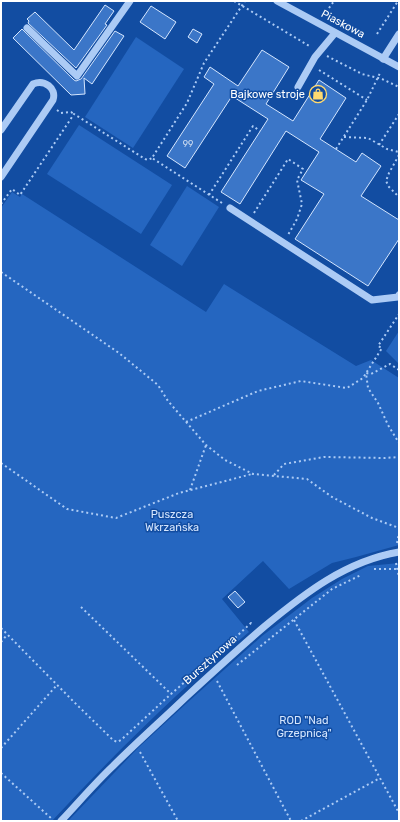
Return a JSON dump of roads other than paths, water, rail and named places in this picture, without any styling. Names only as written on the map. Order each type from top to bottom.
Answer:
[{"type":"street","points":[[27,28],[77,76],[130,1]]},
{"type":"street","name":"Piaskowa","points":[[277,1],[399,67]]},
{"type":"street","points":[[298,87],[315,57],[335,33]]},
{"type":"street","points":[[383,59],[399,34]]},
{"type":"street","points":[[1,130],[33,84],[37,82],[43,83],[52,89],[54,94],[53,100],[1,177]]},
{"type":"street","points":[[230,208],[372,300],[398,297],[399,295]]},
{"type":"street","name":"Bursztynowa","points":[[61,821],[132,747],[210,674],[299,598],[322,582],[344,570],[399,552]]},
{"type":"place","name":"Bajkowe stroje","points":[[318,94]]},
{"type":"park label","name":"Puszcza Wkrzańska","points":[[172,520]]},
{"type":"park label","name":"ROD \"Nad Grzepnicą\"","points":[[304,726]]}]
